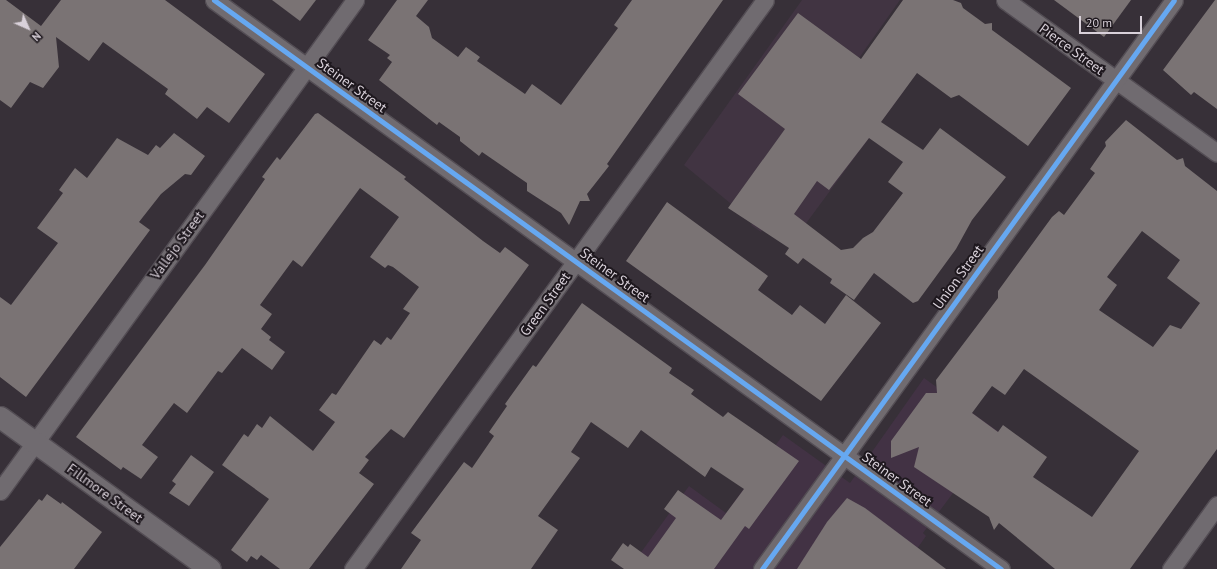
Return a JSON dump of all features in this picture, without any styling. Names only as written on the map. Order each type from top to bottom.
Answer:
[{"type":"street","name":"Steiner Street","points":[[214,0],[1001,569]]},
{"type":"street","name":"Vallejo Street","points":[[0,490],[355,0]]},
{"type":"street","name":"Green Street","points":[[353,569],[765,0]]},
{"type":"street","name":"Pierce Street","points":[[1005,0],[1217,154]]},
{"type":"street","name":"Union Street","points":[[762,569],[1174,0]]},
{"type":"street","name":"Fillmore Street","points":[[0,417],[210,569]]},
{"type":"street","points":[[1171,569],[1217,505]]},
{"type":"shaded area","points":[[802,0],[900,0],[859,58],[904,91],[790,245],[765,227],[761,232],[751,225],[753,222],[684,165]]},
{"type":"shaded area","points":[[924,378],[999,432],[923,533],[926,536],[903,569],[629,569],[689,486],[726,513],[783,435],[850,483]]},
{"type":"building","points":[[0,0],[6,0],[41,26],[61,0],[165,0],[265,74],[229,123],[207,107],[197,119],[165,94],[168,89],[103,42],[89,61],[56,37],[59,67],[43,88],[30,82],[11,108],[0,100]]},
{"type":"building","points":[[272,0],[316,0],[300,21]]},
{"type":"building","points":[[397,0],[428,0],[416,16],[429,27],[432,38],[458,57],[466,47],[480,57],[477,61],[525,94],[532,84],[561,105],[618,28],[614,25],[632,0],[723,0],[607,164],[609,166],[587,194],[590,201],[580,201],[569,225],[561,213],[527,191],[527,183],[482,152],[479,156],[460,141],[460,137],[439,122],[437,125],[379,80],[392,62],[387,58],[390,55],[368,40]]},
{"type":"building","points":[[903,0],[953,0],[961,3],[963,8],[985,24],[992,23],[992,30],[1071,88],[1028,146],[959,95],[951,98],[917,73],[881,122],[923,150],[940,128],[1006,177],[972,220],[956,249],[918,301],[913,303],[874,273],[854,300],[830,283],[832,279],[803,258],[798,264],[785,254],[789,248],[728,208],[785,129],[738,94],[798,13],[861,59]],"holes":[[[869,138],[903,162],[888,182],[903,193],[873,232],[863,238],[853,248],[841,250],[794,214],[817,181],[829,190]]]},
{"type":"building","points":[[1054,0],[1131,0],[1104,37]]},
{"type":"building","points":[[1215,0],[1217,0],[1217,109],[1194,92],[1191,95],[1163,70]]},
{"type":"building","points":[[318,113],[406,177],[404,179],[483,241],[500,253],[505,247],[529,265],[404,438],[391,429],[365,457],[369,460],[359,473],[374,484],[309,569],[280,569],[261,555],[257,560],[251,556],[247,562],[231,550],[269,499],[222,465],[244,434],[248,437],[257,424],[262,428],[270,416],[313,451],[335,422],[319,410],[332,393],[336,395],[374,340],[381,345],[387,337],[391,340],[410,313],[403,309],[419,287],[393,267],[388,265],[385,268],[370,257],[399,217],[360,188],[302,267],[293,260],[260,305],[272,314],[261,329],[271,337],[269,340],[285,352],[272,370],[242,348],[222,373],[218,371],[187,413],[174,403],[142,445],[158,457],[141,479],[123,467],[121,470],[76,437],[205,265],[265,179],[262,177],[277,157],[280,160],[315,114]]},
{"type":"building","points":[[1126,120],[1177,160],[1183,158],[1185,166],[1217,191],[1217,449],[1130,569],[1055,569],[999,523],[994,530],[989,517],[914,467],[919,447],[891,458],[891,441],[926,393],[937,393],[936,380],[998,298],[998,291],[1052,217],[1059,211],[1064,215],[1095,173],[1090,169],[1106,146],[1105,142]],"holes":[[[1142,231],[1180,260],[1167,278],[1200,303],[1181,329],[1170,325],[1153,347],[1099,310],[1117,285],[1107,277]],[[1024,369],[1139,451],[1092,517],[1033,477],[1047,457],[1003,425],[998,432],[972,413],[992,386],[1005,395]]]},
{"type":"building","points":[[174,133],[205,156],[191,175],[185,174],[161,194],[139,222],[150,230],[26,397],[0,377],[0,297],[11,305],[58,243],[37,228],[63,193],[59,190],[75,168],[87,178],[117,138],[148,155],[156,145],[160,148]]},
{"type":"building","points":[[667,202],[768,276],[758,290],[792,315],[800,305],[825,324],[846,295],[881,323],[821,401],[626,261]]},
{"type":"building","points":[[582,303],[672,368],[669,373],[694,390],[691,394],[723,417],[728,412],[799,461],[749,529],[745,526],[714,569],[624,569],[611,560],[623,543],[628,547],[630,544],[648,557],[676,518],[664,509],[678,490],[721,520],[744,489],[711,467],[705,477],[641,430],[628,448],[591,422],[571,452],[580,458],[538,516],[558,530],[531,569],[401,569],[421,540],[411,533],[464,462],[472,468],[494,436],[489,432],[507,406],[505,404],[533,365],[536,367]]},
{"type":"building","points":[[191,455],[214,472],[189,506],[169,493],[176,484],[172,481]]},
{"type":"building","points":[[47,494],[61,504],[62,502],[102,532],[74,569],[0,569],[0,547],[39,499],[42,501]]},
{"type":"building","points":[[847,498],[865,508],[946,569],[797,569],[827,522]]},
{"type":"cycle path","points":[[214,0],[1001,569]]},
{"type":"cycle path","points":[[762,569],[1174,0]]}]
